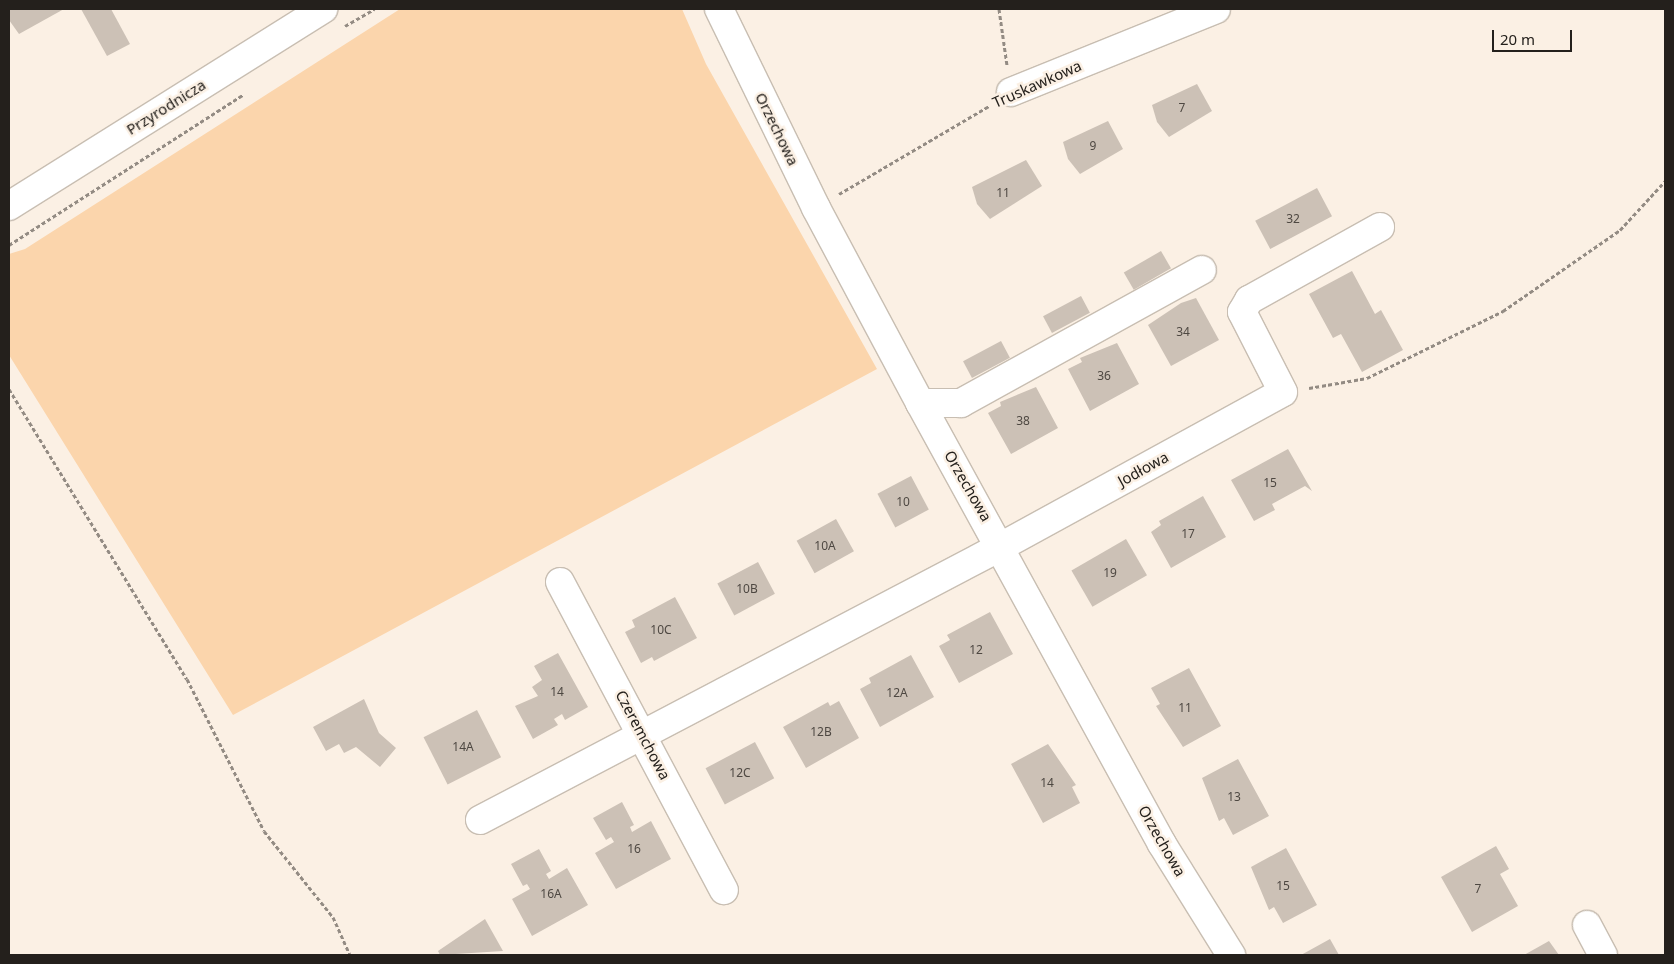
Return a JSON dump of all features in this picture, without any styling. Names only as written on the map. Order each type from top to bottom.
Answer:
[{"type":"street","name":"Przyrodnicza","points":[[9,206],[323,9]]},
{"type":"street","name":"Orzechowa","points":[[719,9],[816,208],[920,403],[1002,546],[1162,844],[1232,955]]},
{"type":"street","name":"Truskawkowa","points":[[1011,92],[1216,9]]},
{"type":"street","points":[[1283,392],[1242,312],[1249,300],[1380,227]]},
{"type":"street","points":[[920,403],[961,403],[1202,270]]},
{"type":"street","name":"Jodłowa","points":[[480,820],[643,732],[1002,546],[1283,392]]},
{"type":"street","name":"Czeremchowa","points":[[560,582],[643,732],[724,890]]},
{"type":"street","points":[[1587,925],[1602,955]]},
{"type":"path","points":[[335,33],[374,9]]},
{"type":"path","points":[[998,9],[1011,92]]},
{"type":"path","points":[[9,245],[247,91]]},
{"type":"path","name":"Truskawkowa","points":[[816,208],[1011,92]]},
{"type":"path","points":[[1283,392],[1367,378],[1503,311],[1620,230],[1665,181]]},
{"type":"path","points":[[9,389],[187,679],[264,831],[333,917],[350,955]]},
{"type":"shaded area","points":[[400,9],[682,9],[706,64],[877,369],[233,715],[9,355],[9,254],[25,249]]},
{"type":"building","points":[[9,9],[64,9],[19,34],[9,20]]},
{"type":"building","points":[[81,9],[111,9],[130,44],[107,56]]},
{"type":"building","points":[[1197,84],[1212,111],[1169,137],[1157,122],[1152,105]]},
{"type":"building","points":[[1108,121],[1123,149],[1080,174],[1068,159],[1063,142]]},
{"type":"building","points":[[1026,160],[1042,186],[990,219],[977,204],[972,187]]},
{"type":"building","points":[[1317,188],[1332,216],[1270,249],[1255,221]]},
{"type":"building","points":[[1161,251],[1171,268],[1134,290],[1124,272]]},
{"type":"building","points":[[1352,271],[1375,314],[1381,310],[1403,350],[1362,372],[1341,334],[1333,338],[1309,294]]},
{"type":"building","points":[[1081,296],[1090,313],[1052,333],[1043,316]]},
{"type":"building","points":[[1196,298],[1219,340],[1171,366],[1148,325],[1181,303]]},
{"type":"building","points":[[1001,341],[1010,358],[972,378],[963,361]]},
{"type":"building","points":[[1117,343],[1139,384],[1090,411],[1068,369],[1082,362],[1080,358]]},
{"type":"building","points":[[1036,387],[1058,428],[1011,454],[988,413],[1001,406],[1000,402]]},
{"type":"building","points":[[1288,449],[1312,491],[1305,486],[1272,504],[1275,510],[1254,521],[1231,480]]},
{"type":"building","points":[[911,476],[929,510],[895,527],[877,494]]},
{"type":"building","points":[[1203,496],[1226,537],[1171,568],[1151,532],[1161,525],[1159,521]]},
{"type":"building","points":[[836,519],[854,551],[815,573],[797,541]]},
{"type":"building","points":[[1126,539],[1147,575],[1092,607],[1071,570]]},
{"type":"building","points":[[758,562],[775,594],[734,615],[717,584]]},
{"type":"building","points":[[675,597],[697,638],[654,661],[652,657],[641,663],[625,632],[635,627],[632,620]]},
{"type":"building","points":[[990,612],[1013,654],[959,683],[939,646],[950,640],[947,635]]},
{"type":"building","points":[[558,653],[588,707],[565,720],[562,714],[554,719],[558,725],[533,739],[515,706],[538,696],[532,687],[542,680],[534,666]]},
{"type":"building","points":[[911,655],[934,697],[880,727],[860,689],[871,683],[869,678]]},
{"type":"building","points":[[1189,668],[1221,726],[1183,747],[1156,706],[1160,704],[1151,688]]},
{"type":"building","points":[[364,699],[379,733],[396,748],[380,767],[356,747],[344,753],[339,744],[326,751],[313,727]]},
{"type":"building","points":[[839,701],[859,738],[806,768],[783,727],[828,702],[830,706]]},
{"type":"building","points":[[477,710],[501,757],[448,784],[424,737]]},
{"type":"building","points":[[755,742],[774,778],[725,804],[706,768]]},
{"type":"building","points":[[1048,744],[1076,785],[1072,787],[1080,803],[1043,823],[1011,764]]},
{"type":"building","points":[[1238,759],[1269,816],[1233,835],[1224,818],[1219,821],[1202,778]]},
{"type":"building","points":[[622,802],[634,825],[630,827],[632,832],[651,821],[671,859],[616,889],[595,853],[614,842],[611,837],[606,840],[593,818]]},
{"type":"building","points":[[1496,846],[1509,869],[1500,874],[1518,906],[1472,932],[1441,877]]},
{"type":"building","points":[[1286,848],[1317,905],[1283,923],[1274,907],[1269,910],[1251,867]]},
{"type":"building","points":[[539,849],[551,871],[546,874],[549,879],[567,868],[588,905],[532,936],[512,899],[530,889],[527,884],[523,886],[511,864]]},
{"type":"building","points":[[485,919],[503,951],[440,955],[438,951]]},
{"type":"building","points":[[1330,939],[1339,955],[1301,955]]},
{"type":"building","points":[[1549,941],[1559,955],[1524,955]]}]
